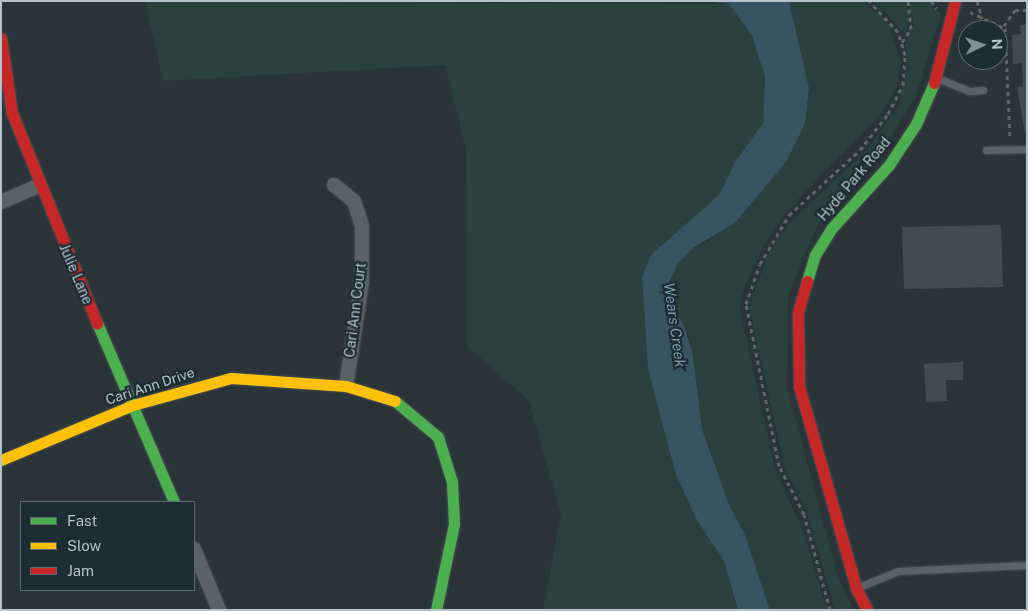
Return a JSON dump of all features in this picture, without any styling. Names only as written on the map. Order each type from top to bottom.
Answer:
[{"type":"street","name":"Hyde Park Road","points":[[867,610],[856,588],[799,386],[798,313],[815,255],[827,235],[888,165],[916,124],[936,78],[954,6]]},
{"type":"street","name":"Julie Lane","points":[[1,38],[12,113],[38,186],[174,501]]},
{"type":"street","name":"Cari Ann Court","points":[[334,184],[354,201],[362,225],[362,282],[346,386]]},
{"type":"street","points":[[1,202],[38,186]]},
{"type":"street","name":"Cari Ann Drive","points":[[1,460],[133,405],[231,378],[346,386],[396,401],[422,418],[438,437],[452,482],[454,524],[436,610]]},
{"type":"street","points":[[195,551],[219,610]]},
{"type":"lane","points":[[936,78],[970,91],[983,90]]},
{"type":"lane","points":[[986,150],[1027,149]]},
{"type":"lane","points":[[856,588],[898,571],[1027,565]]},
{"type":"path","points":[[902,42],[912,29],[908,1]]},
{"type":"path","points":[[977,1],[982,18]]},
{"type":"path","points":[[954,6],[988,20]]},
{"type":"path","points":[[1008,20],[1015,10],[1027,10]]},
{"type":"path","points":[[1007,70],[1011,149]]},
{"type":"green space","points":[[145,1],[729,4],[752,36],[765,77],[763,124],[735,162],[720,195],[688,225],[649,334],[648,369],[698,522],[724,561],[738,610],[543,610],[561,515],[529,401],[467,346],[466,150],[445,65],[163,81]]},
{"type":"green space","points":[[789,1],[862,1],[887,21],[901,61],[897,87],[883,112],[786,212],[762,249],[743,291],[740,309],[775,469],[803,530],[827,610],[770,610],[744,532],[730,507],[702,429],[693,356],[684,325],[670,304],[670,281],[677,265],[693,248],[714,238],[786,162],[805,124],[809,88]]},
{"type":"green space","points":[[874,1],[905,1],[909,20],[905,34]]},
{"type":"green space","points":[[927,1],[941,14],[916,96],[884,148],[818,224],[788,297],[787,386],[837,574],[853,610],[835,610],[807,512],[785,470],[749,306],[767,257],[788,224],[866,151],[898,107],[908,67],[905,43],[914,25],[909,3]]},
{"type":"water","name":"Wears Creek","points":[[707,1],[789,1],[809,88],[805,124],[786,162],[735,223],[693,248],[677,265],[670,281],[670,304],[684,325],[693,356],[702,429],[730,507],[744,532],[770,610],[738,610],[724,561],[698,522],[676,475],[648,369],[642,277],[652,254],[719,195],[735,162],[763,123],[765,77],[752,36],[729,4]]},
{"type":"building","points":[[1027,24],[1027,133],[1025,133],[1017,87],[1023,86],[1022,63],[1013,64],[1012,35],[1021,34],[1020,25]]},
{"type":"building","points":[[1001,225],[1003,287],[904,289],[902,227]]},
{"type":"building","points":[[963,362],[963,380],[946,380],[947,401],[926,402],[924,364]]},
{"type":"traffic: fast","points":[[807,281],[815,255],[831,229],[889,165],[916,124],[934,83]]},
{"type":"traffic: fast","points":[[97,323],[174,501]]},
{"type":"traffic: fast","points":[[395,401],[438,437],[452,482],[454,524],[436,610]]},
{"type":"traffic: slow","points":[[1,460],[133,405],[231,378],[346,386],[395,401]]},
{"type":"traffic: jam","points":[[934,83],[955,1]]},
{"type":"traffic: jam","points":[[1,38],[12,113],[97,323]]},
{"type":"traffic: jam","points":[[807,281],[798,313],[799,386],[856,588],[867,610]]}]
